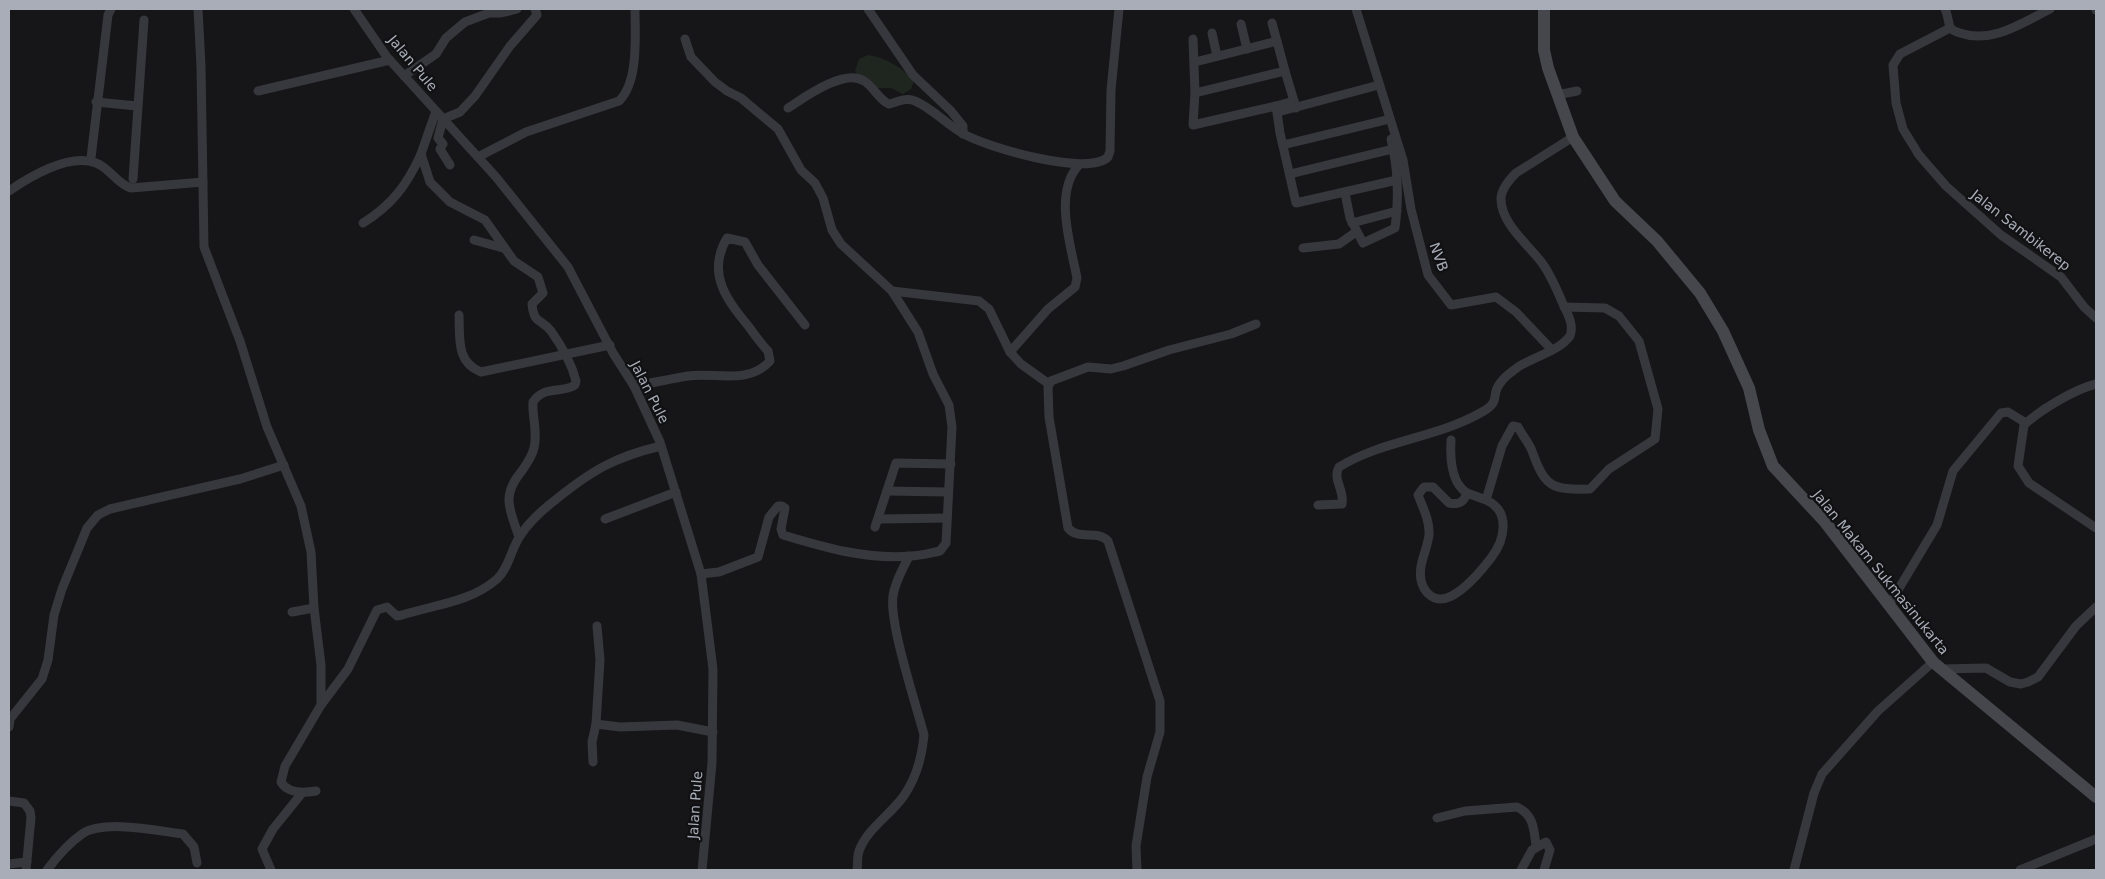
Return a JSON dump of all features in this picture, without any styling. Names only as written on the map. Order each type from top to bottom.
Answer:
[{"type":"street","points":[[91,158],[96,102],[108,15],[111,9]]},
{"type":"street","points":[[198,9],[204,247],[240,342],[267,427],[301,506],[311,552],[314,608],[322,665],[321,705]]},
{"type":"street","name":"Jalan Pule","points":[[354,9],[390,60],[478,157],[568,267],[634,386],[661,446],[701,574],[713,669],[713,732],[702,870]]},
{"type":"street","points":[[404,76],[436,54],[446,38],[465,22],[489,13],[501,13],[518,9]]},
{"type":"street","points":[[450,165],[440,149],[442,144],[438,138],[443,119],[460,112],[475,96],[510,46],[537,15],[535,9]]},
{"type":"street","points":[[478,157],[526,132],[620,101],[627,94],[633,72],[635,9]]},
{"type":"street","points":[[868,9],[913,75],[951,111],[963,126],[963,134]]},
{"type":"street","points":[[788,108],[818,89],[853,76],[871,86],[884,102],[889,104],[904,99],[914,100],[963,134],[1023,154],[1057,162],[1079,165],[1101,162],[1108,157],[1111,90],[1119,9]]},
{"type":"street","points":[[1345,192],[1352,223],[1363,243],[1395,228],[1397,180],[1393,149],[1375,86],[1374,65],[1356,9]]},
{"type":"street","name":"Jalan Makam Sukmasinukarta","points":[[1544,9],[1544,50],[1557,95],[1573,137],[1615,201],[1657,241],[1700,293],[1733,350],[1749,388],[1759,430],[1773,466],[1825,522],[1889,606],[1938,665],[2096,797]]},
{"type":"street","points":[[1945,9],[1950,28],[1956,32],[1977,37],[1993,35],[2050,9]]},
{"type":"street","points":[[134,179],[137,106],[144,20]]},
{"type":"street","points":[[1272,23],[1295,104]]},
{"type":"street","points":[[1241,24],[1247,49]]},
{"type":"street","name":"Jalan Sambikerep","points":[[1950,28],[1900,54],[1892,65],[1896,102],[1903,129],[1920,155],[1952,192],[2001,235],[2061,278],[2096,318]]},
{"type":"street","points":[[1212,32],[1218,56]]},
{"type":"street","points":[[685,38],[691,57],[715,82],[741,98],[778,129],[802,170],[815,183],[823,198],[832,230],[841,244],[892,291],[918,332],[933,374],[949,405],[952,426],[946,543],[940,551],[909,556],[858,554],[819,546],[783,534],[781,529],[785,508],[778,506],[769,517],[758,557],[719,572],[701,574]]},
{"type":"street","points":[[1193,39],[1195,93],[1193,125],[1277,109],[1375,86]]},
{"type":"street","points":[[1195,62],[1277,41]]},
{"type":"street","points":[[258,91],[390,60]]},
{"type":"street","name":"NVB","points":[[1374,65],[1403,160],[1411,209],[1428,274],[1451,305],[1496,297],[1516,312],[1552,350]]},
{"type":"street","points":[[1195,93],[1286,71]]},
{"type":"street","points":[[1557,95],[1577,91]]},
{"type":"street","points":[[96,102],[137,106]]},
{"type":"street","points":[[1277,109],[1296,203],[1397,180]]},
{"type":"street","points":[[363,223],[382,211],[399,195],[421,154],[436,111]]},
{"type":"street","points":[[1283,145],[1386,120]]},
{"type":"street","points":[[1318,506],[1342,504],[1336,475],[1339,467],[1389,444],[1453,426],[1484,411],[1494,404],[1500,383],[1509,374],[1567,340],[1572,331],[1564,307],[1547,271],[1504,213],[1501,197],[1516,173],[1573,137]]},
{"type":"street","points":[[1290,174],[1393,149]]},
{"type":"street","points":[[421,154],[430,182],[438,192],[485,220],[503,248],[517,264],[539,279],[543,293],[532,304],[533,314],[538,322],[550,330],[575,377],[575,384],[569,388],[544,391],[533,402],[536,434],[534,450],[528,463],[509,488],[508,498],[519,537]]},
{"type":"street","points":[[9,191],[37,173],[78,161],[97,163],[124,186],[131,188],[203,182]]},
{"type":"street","points":[[1010,352],[1048,309],[1075,287],[1077,278],[1065,222],[1070,174],[1079,165]]},
{"type":"street","points":[[1352,223],[1397,212]]},
{"type":"street","points":[[1303,248],[1339,244],[1356,232]]},
{"type":"street","points":[[634,386],[690,376],[735,377],[756,372],[770,361],[768,351],[726,299],[722,288],[719,256],[727,238],[745,242],[758,265],[806,325]]},
{"type":"street","points":[[474,240],[503,248]]},
{"type":"street","points":[[892,291],[979,301],[989,309],[1010,352],[1021,364],[1049,384]]},
{"type":"street","points":[[1486,500],[1502,446],[1513,426],[1518,427],[1531,449],[1535,464],[1543,477],[1550,484],[1569,490],[1590,489],[1609,469],[1655,438],[1658,409],[1638,341],[1619,316],[1605,308],[1564,307]]},
{"type":"street","points":[[459,316],[463,357],[468,365],[481,372],[610,345]]},
{"type":"street","points":[[1049,384],[1058,377],[1088,367],[1111,369],[1123,366],[1168,350],[1231,334],[1256,324]]},
{"type":"street","points":[[1049,384],[1048,417],[1068,528],[1076,534],[1099,535],[1108,541],[1160,701],[1160,732],[1147,778],[1136,846],[1137,870]]},
{"type":"street","points":[[2096,384],[2086,386],[2026,423],[2021,433],[2018,466],[2029,483],[2096,528]]},
{"type":"street","points":[[1889,606],[1937,525],[1953,471],[2001,413],[2008,412],[2026,423]]},
{"type":"street","points":[[1452,440],[1450,460],[1459,486],[1467,493],[1486,500],[1498,508],[1503,517],[1500,539],[1493,555],[1468,585],[1440,600],[1436,599],[1427,592],[1420,580],[1422,559],[1429,536],[1426,514],[1418,495],[1424,487],[1433,487],[1449,503],[1454,504],[1464,500],[1467,493]]},
{"type":"street","points":[[316,791],[302,793],[284,786],[280,777],[298,741],[321,705],[348,669],[377,610],[387,607],[397,616],[473,595],[499,578],[519,537],[543,509],[589,474],[629,454],[661,446]]},
{"type":"street","points":[[947,518],[877,523],[896,463],[951,464]]},
{"type":"street","points":[[9,727],[10,719],[42,678],[48,660],[54,616],[62,589],[91,521],[110,509],[240,479],[284,465]]},
{"type":"street","points":[[887,491],[948,492]]},
{"type":"street","points":[[605,519],[676,492]]},
{"type":"street","points":[[857,870],[858,852],[884,817],[902,799],[913,781],[923,748],[924,735],[895,625],[892,598],[895,584],[909,556]]},
{"type":"street","points":[[1794,870],[1814,793],[1822,774],[1878,711],[1938,665],[1986,668],[2010,682],[2021,684],[2028,682],[2038,677],[2076,626],[2096,607]]},
{"type":"street","points":[[292,612],[314,608]]},
{"type":"street","points":[[594,762],[592,742],[596,724],[600,660],[597,626]]},
{"type":"street","points":[[596,724],[620,727],[676,725],[713,732]]},
{"type":"street","points":[[271,870],[262,849],[273,829],[302,793]]},
{"type":"street","points":[[9,801],[24,803],[30,811],[27,866],[9,864]]},
{"type":"street","points":[[1437,818],[1465,811],[1517,807],[1525,811],[1533,821],[1536,846]]},
{"type":"street","points":[[47,870],[83,833],[97,829],[117,827],[183,834],[194,847],[197,863]]},
{"type":"street","points":[[2020,870],[2096,839]]},
{"type":"street","points":[[1521,870],[1527,855],[1536,846],[1546,842],[1550,846],[1544,870]]},
{"type":"shaded area","points":[[868,55],[887,61],[905,72],[914,81],[911,89],[903,94],[891,88],[869,88],[855,71],[859,59]]}]
